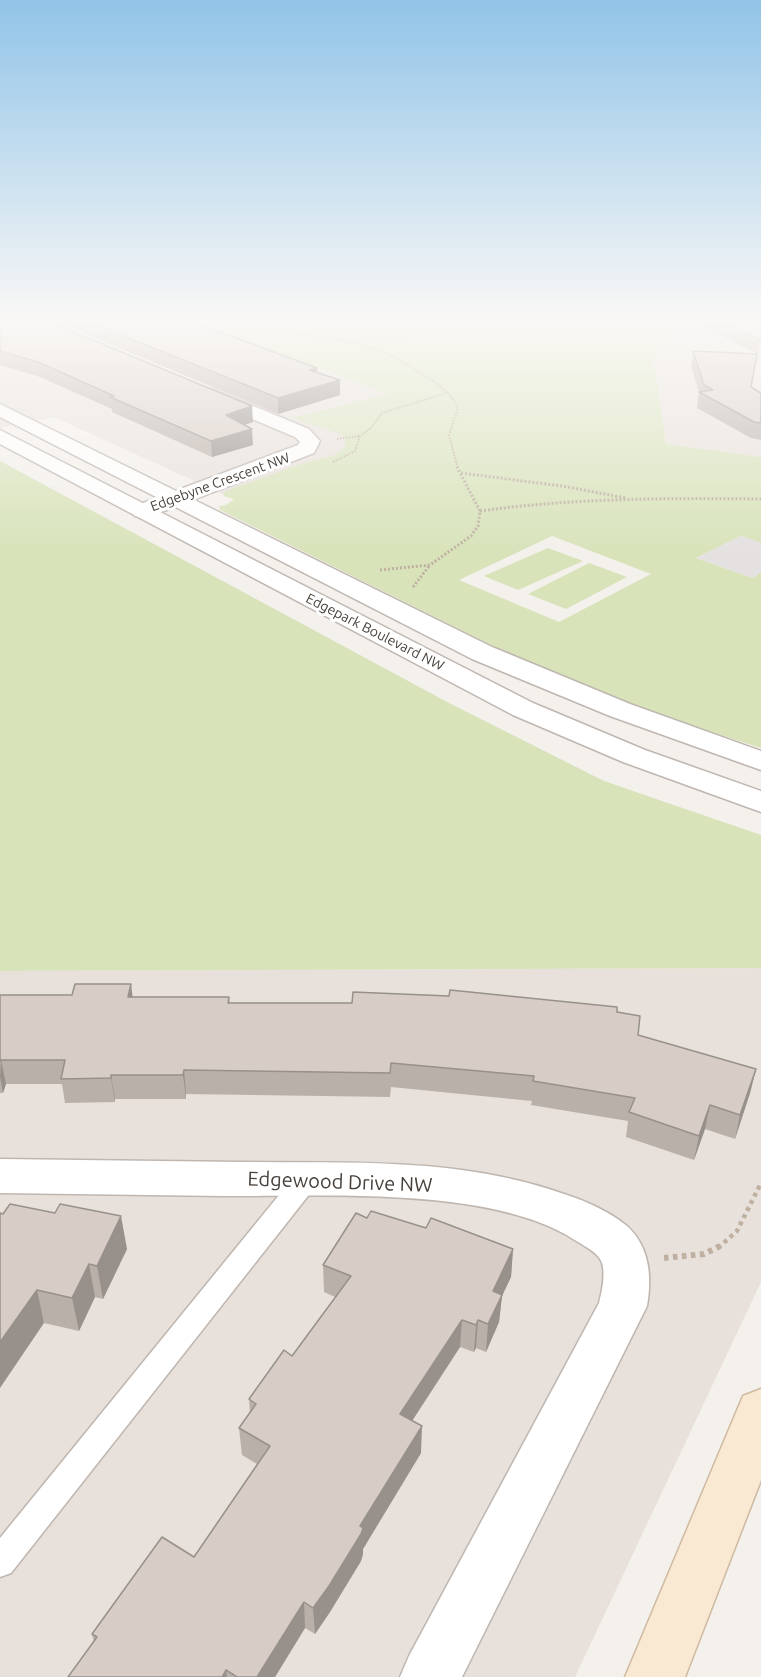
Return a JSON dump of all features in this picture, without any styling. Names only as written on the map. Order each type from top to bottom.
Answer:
[{"type":"main road","points":[[655,1677],[761,1413]]},
{"type":"street","name":"Edgebyne Crescent NW","points":[[143,511],[306,449],[310,441],[302,433],[218,397]]},
{"type":"street","name":"Edgepark Boulevard NW","points":[[0,410],[482,653],[541,680],[654,724],[761,761]]},
{"type":"street","name":"Edgepark Boulevard NW","points":[[0,436],[523,709],[634,756],[761,802]]},
{"type":"street","name":"Edgewood Drive NW","points":[[0,1176],[401,1180],[513,1196],[565,1211],[612,1240],[624,1258]]},
{"type":"street","points":[[430,1677],[623,1306],[628,1285],[624,1258]]},
{"type":"lane","points":[[0,1562],[306,1180]]},
{"type":"path","points":[[408,592],[418,583],[430,565],[471,536],[478,526],[480,511],[472,502],[449,444],[451,425],[458,408],[451,397]]},
{"type":"path","points":[[461,473],[562,486],[633,500]]},
{"type":"path","points":[[480,511],[532,504],[761,499]]},
{"type":"path","points":[[377,570],[430,565]]},
{"type":"path","points":[[624,1258],[688,1258],[721,1248],[738,1232],[761,1183]]},
{"type":"shaded area","points":[[0,397],[376,397],[293,418],[341,434],[345,439],[345,447],[335,455],[223,494],[54,417],[0,428]]},
{"type":"shaded area","points":[[659,397],[761,397],[761,457],[666,444]]},
{"type":"shaded area","points":[[741,536],[761,543],[761,572],[753,578],[696,558]]},
{"type":"shaded area","points":[[761,968],[761,1282],[575,1677],[0,1677],[0,971]]},
{"type":"green space","points":[[375,397],[659,397],[666,444],[761,457],[761,543],[741,536],[696,558],[753,578],[761,572],[761,748],[665,717],[523,661],[220,510],[219,506],[226,505],[234,499],[223,496],[226,491],[301,464],[335,455],[345,447],[345,439],[341,434],[292,418]],"holes":[[[552,536],[651,574],[559,622],[459,580]]]},
{"type":"green space","points":[[0,461],[449,703],[604,781],[761,835],[761,968],[0,971]]},
{"type":"green space","points":[[548,548],[583,561],[518,590],[484,576]]},
{"type":"green space","points":[[589,563],[627,577],[566,609],[528,594]]},
{"type":"building","points":[[111,397],[231,397],[252,406],[226,415],[252,429],[211,441]]},
{"type":"building","points":[[709,397],[761,397],[761,423],[754,422]]},
{"type":"building","points":[[75,984],[131,984],[128,997],[229,997],[228,1003],[352,1003],[353,992],[449,996],[450,990],[617,1007],[617,1012],[640,1016],[638,1035],[756,1069],[740,1115],[710,1105],[699,1136],[629,1112],[635,1098],[533,1081],[534,1076],[391,1063],[390,1073],[184,1070],[183,1075],[111,1075],[111,1078],[61,1079],[65,1060],[1,1060],[0,1062],[0,995],[72,995]]},
{"type":"building","points":[[10,1204],[55,1213],[60,1204],[121,1216],[97,1266],[89,1264],[72,1298],[37,1290],[0,1342],[0,1213],[3,1214]]},
{"type":"building","points":[[371,1211],[426,1228],[431,1218],[513,1249],[493,1291],[502,1295],[488,1324],[478,1320],[476,1325],[462,1320],[400,1414],[422,1426],[360,1526],[363,1528],[361,1534],[329,1586],[313,1608],[304,1602],[257,1677],[237,1677],[226,1670],[222,1677],[68,1677],[97,1637],[92,1634],[162,1537],[194,1557],[270,1446],[239,1428],[256,1404],[249,1399],[284,1350],[292,1356],[351,1276],[323,1265],[356,1213],[367,1218]]}]
